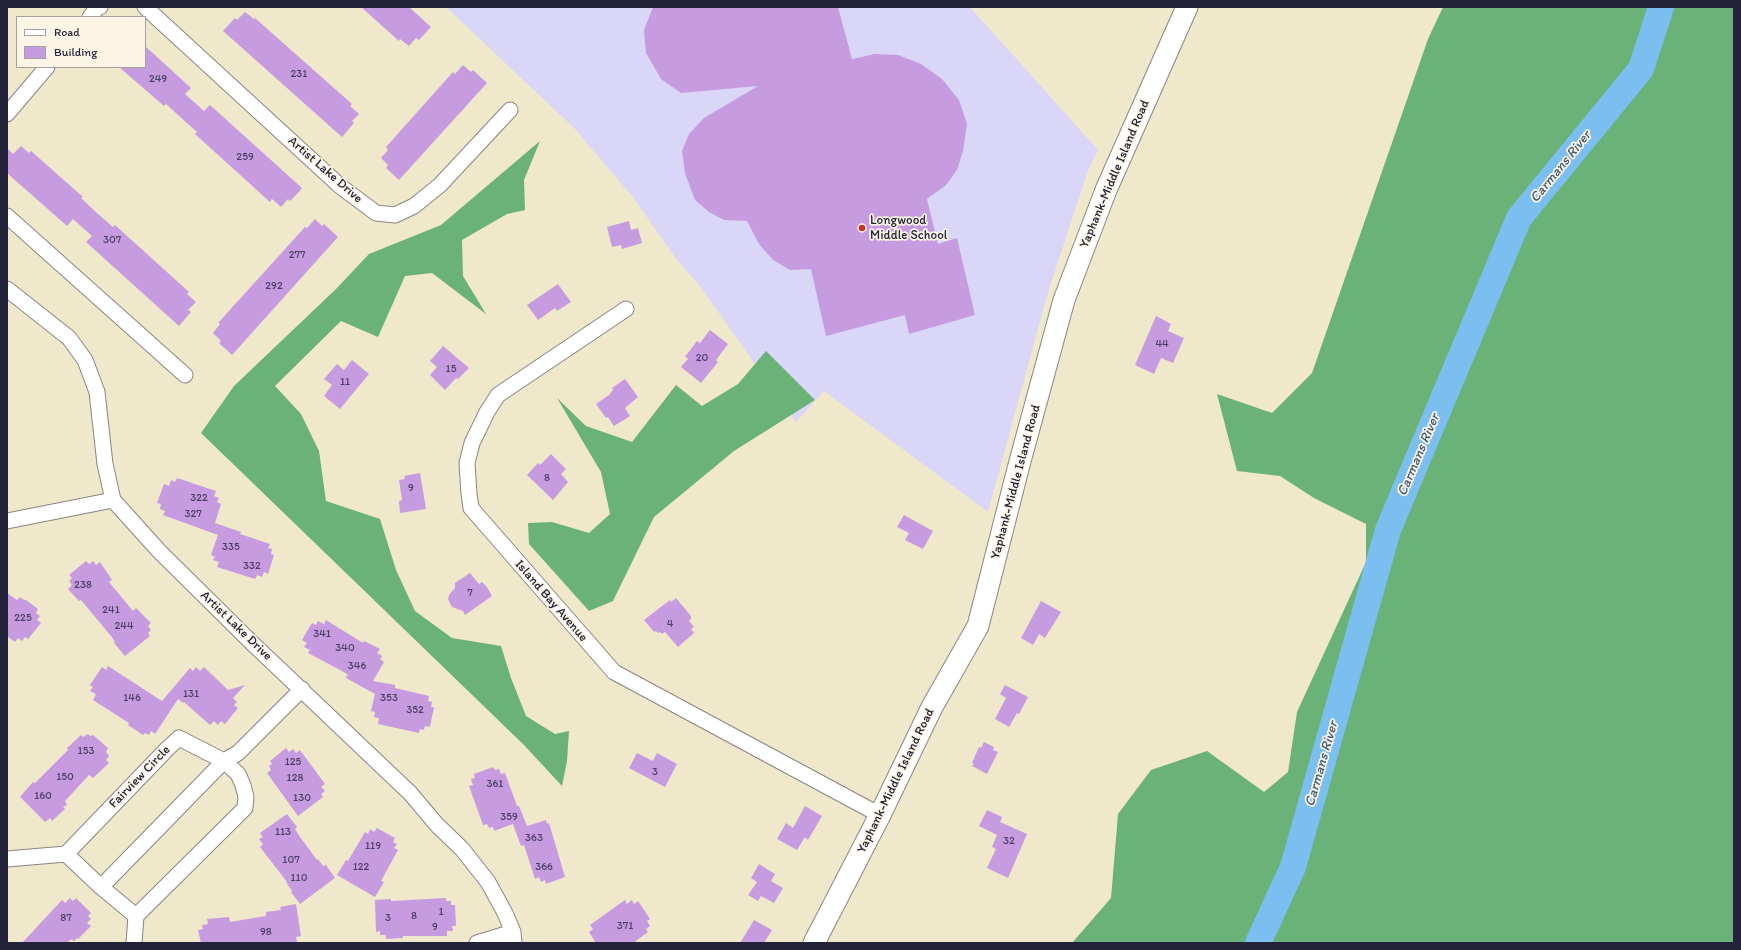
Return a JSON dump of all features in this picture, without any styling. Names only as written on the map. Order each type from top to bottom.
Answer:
[{"type":"main road","name":"Yaphank-Middle Island Road","points":[[814,943],[880,814],[932,707],[978,626],[1019,465],[1064,300],[1106,190],[1187,7]]},
{"type":"street","name":"Artist Lake Drive","points":[[145,7],[347,192],[376,213],[395,215],[414,206],[440,185],[510,110]]},
{"type":"street","points":[[7,114],[46,68]]},
{"type":"street","points":[[7,216],[185,375]]},
{"type":"street","name":"Artist Lake Drive","points":[[7,289],[69,338],[85,360],[97,392],[105,464],[113,500],[159,552],[252,643],[410,793],[437,825],[462,849],[488,882],[505,913],[516,939]]},
{"type":"street","name":"Island Bay Avenue","points":[[626,309],[498,395],[487,412],[472,443],[467,463],[468,494],[471,508],[614,672],[880,814]]},
{"type":"street","points":[[7,521],[113,500]]},
{"type":"street","points":[[101,887],[224,761],[238,753],[302,689]]},
{"type":"street","name":"Fairview Circle","points":[[66,854],[179,738],[224,761],[238,774],[243,784],[246,797],[245,808],[136,916]]},
{"type":"street","points":[[7,859],[66,854],[101,887],[136,916],[134,943]]},
{"type":"street","points":[[477,943],[516,939]]},
{"type":"shaded area","name":"Longwood Middle School","points":[[446,7],[970,7],[1098,150],[1089,168],[1048,292],[988,512],[824,391],[796,422],[699,285],[677,260],[632,196],[574,128]]},
{"type":"green space","points":[[1443,7],[1734,7],[1734,943],[1072,943],[1111,898],[1118,814],[1151,770],[1207,751],[1264,792],[1288,772],[1297,712],[1366,562],[1366,524],[1314,498],[1280,476],[1237,471],[1217,394],[1272,413],[1312,373],[1428,39]]},
{"type":"green space","points":[[540,141],[524,180],[525,210],[507,214],[462,240],[463,276],[486,314],[432,273],[405,276],[378,337],[341,321],[275,386],[301,414],[319,451],[326,501],[380,519],[396,570],[415,611],[452,638],[501,646],[511,678],[526,716],[555,734],[569,731],[567,761],[562,786],[524,745],[201,433],[234,386],[336,289],[369,254],[441,225]]},
{"type":"green space","points":[[766,351],[815,400],[734,451],[654,517],[613,601],[589,611],[529,544],[528,523],[552,522],[589,533],[610,514],[601,472],[557,398],[586,426],[632,442],[676,385],[702,406],[738,384]]},
{"type":"building","points":[[361,7],[409,7],[431,27],[419,40],[416,38],[409,46],[400,39],[399,41]]},
{"type":"building","points":[[653,7],[838,7],[852,59],[875,54],[898,55],[921,64],[942,79],[959,100],[967,124],[963,151],[957,170],[946,185],[927,199],[938,244],[957,238],[975,315],[909,334],[905,315],[826,336],[811,269],[790,270],[773,260],[759,244],[747,221],[724,220],[709,212],[695,200],[685,173],[682,151],[689,134],[704,118],[758,86],[681,93],[661,79],[646,53],[644,30]]},
{"type":"building","points":[[245,12],[254,19],[255,18],[352,104],[350,106],[359,114],[352,121],[354,123],[342,137],[223,31],[235,18],[237,20]]},
{"type":"building","points":[[146,47],[191,88],[185,94],[204,111],[210,105],[302,188],[290,201],[288,199],[281,207],[272,199],[270,202],[195,134],[197,132],[166,104],[164,106],[120,68],[146,68]]},
{"type":"building","points":[[463,65],[471,72],[473,70],[487,83],[399,180],[386,168],[388,165],[381,158],[388,150],[386,147],[453,72],[455,74]]},
{"type":"building","points":[[21,146],[29,153],[31,151],[83,197],[81,198],[98,214],[113,227],[115,225],[189,292],[187,294],[196,302],[188,310],[191,312],[179,326],[86,242],[92,236],[73,219],[67,226],[7,173],[7,148],[13,154]]},
{"type":"building","points":[[315,219],[322,226],[324,224],[338,237],[232,355],[219,343],[221,341],[213,333],[220,324],[218,323],[305,227],[307,228]]},
{"type":"building","points":[[629,221],[631,230],[638,228],[642,243],[622,249],[621,245],[612,247],[607,227]]},
{"type":"building","points":[[558,284],[571,302],[557,311],[555,308],[538,320],[527,305]]},
{"type":"building","points":[[1156,316],[1171,324],[1168,331],[1184,338],[1173,363],[1161,358],[1154,374],[1135,365]]},
{"type":"building","points":[[710,330],[728,344],[716,360],[718,362],[701,383],[681,367],[688,359],[685,356],[697,341],[700,343]]},
{"type":"building","points":[[443,346],[469,368],[458,379],[456,378],[445,390],[430,375],[437,367],[430,361]]},
{"type":"building","points":[[352,360],[369,374],[340,409],[324,396],[332,385],[324,379],[337,364],[344,370]]},
{"type":"building","points":[[625,379],[638,397],[625,408],[630,416],[614,426],[596,404],[609,395],[613,390],[612,388]]},
{"type":"building","points":[[551,454],[566,469],[561,474],[568,482],[553,500],[527,475],[538,463],[540,465]]},
{"type":"building","points":[[420,473],[426,509],[400,513],[399,501],[402,500],[399,480],[405,479],[404,476]]},
{"type":"building","points":[[177,478],[216,491],[214,496],[219,498],[217,502],[221,504],[215,523],[241,532],[240,534],[270,544],[268,548],[272,549],[271,554],[274,555],[268,574],[264,572],[262,577],[257,575],[255,579],[217,567],[219,562],[213,560],[215,557],[211,555],[218,535],[163,515],[165,511],[160,509],[161,504],[157,503],[164,484],[169,486],[171,480],[175,482]]},
{"type":"building","points":[[904,515],[933,531],[923,549],[905,540],[909,533],[897,527]]},
{"type":"building","points":[[86,561],[89,564],[93,561],[96,565],[100,562],[112,580],[109,582],[133,611],[136,608],[151,623],[148,626],[151,630],[148,633],[150,636],[125,656],[114,643],[115,642],[111,636],[81,600],[79,601],[68,589],[72,585],[69,581],[72,578],[69,575]]},
{"type":"building","points":[[470,573],[479,584],[482,582],[487,587],[492,596],[465,615],[463,611],[452,607],[448,599],[449,595],[455,588],[455,583]]},
{"type":"building","points":[[7,593],[17,600],[20,597],[26,600],[38,609],[36,613],[40,616],[37,620],[41,623],[28,639],[25,637],[22,641],[18,638],[15,642],[7,636]]},
{"type":"building","points":[[676,598],[691,616],[689,621],[694,627],[691,629],[694,633],[678,647],[665,632],[662,634],[656,631],[654,632],[644,620],[670,600],[671,602]]},
{"type":"building","points":[[1041,601],[1061,612],[1045,638],[1039,634],[1033,645],[1021,638]]},
{"type":"building","points":[[326,620],[363,643],[364,641],[380,649],[377,653],[382,656],[380,659],[384,662],[373,681],[395,685],[395,688],[429,696],[428,701],[432,702],[431,707],[434,707],[430,727],[425,726],[424,730],[420,729],[419,733],[378,724],[379,718],[374,717],[375,712],[371,711],[375,694],[346,678],[347,675],[350,676],[342,671],[308,653],[310,650],[304,647],[307,643],[302,640],[312,623],[316,625],[318,621],[324,624]]},
{"type":"building","points":[[108,666],[162,701],[190,668],[193,671],[196,667],[200,671],[204,667],[228,690],[245,685],[233,698],[237,702],[234,705],[238,708],[225,724],[221,721],[218,725],[214,721],[210,725],[184,702],[183,703],[178,699],[155,734],[151,731],[149,735],[145,733],[143,735],[128,725],[129,723],[93,700],[96,694],[90,691],[93,687],[90,685],[102,667],[106,670]]},
{"type":"building","points":[[1005,685],[1028,697],[1019,714],[1017,713],[1009,727],[995,719],[1006,698],[1000,694]]},
{"type":"building","points":[[88,734],[90,736],[93,735],[108,748],[106,752],[109,756],[106,760],[109,763],[93,778],[89,775],[65,801],[67,805],[63,807],[65,809],[52,821],[50,818],[45,822],[20,797],[33,782],[35,783],[68,750],[67,748],[81,735],[83,737]]},
{"type":"building","points":[[984,742],[994,747],[993,750],[998,752],[987,774],[972,766],[979,747],[981,748]]},
{"type":"building","points":[[286,748],[289,752],[293,749],[296,753],[300,750],[325,784],[321,787],[325,791],[321,794],[323,797],[298,816],[267,773],[271,770],[269,766],[272,764],[270,761]]},
{"type":"building","points":[[637,753],[653,761],[657,753],[677,764],[665,787],[629,768]]},
{"type":"building","points":[[493,767],[495,770],[499,769],[501,774],[505,773],[517,806],[519,806],[527,826],[546,820],[547,824],[549,823],[565,877],[546,884],[545,880],[541,882],[539,877],[535,879],[524,845],[521,846],[513,824],[494,831],[493,827],[489,828],[487,824],[483,825],[469,786],[473,785],[471,779],[475,778],[474,774]]},
{"type":"building","points":[[805,806],[822,816],[808,840],[805,837],[797,850],[777,839],[786,823],[793,828]]},
{"type":"building","points":[[987,810],[1002,817],[1000,822],[1027,834],[1008,878],[987,868],[996,849],[992,847],[997,835],[979,826]]},
{"type":"building","points":[[287,814],[297,827],[295,829],[300,837],[317,860],[318,859],[323,866],[326,865],[335,878],[300,904],[291,892],[292,891],[287,882],[260,847],[263,844],[259,839],[263,837],[260,833]]},
{"type":"building","points":[[377,828],[395,838],[393,842],[397,844],[394,848],[398,850],[381,881],[384,882],[375,897],[337,875],[346,860],[348,861],[365,832],[368,834],[370,829],[374,832]]},
{"type":"building","points":[[759,864],[775,874],[771,881],[783,888],[774,903],[761,896],[758,901],[748,895],[757,882],[751,878]]},
{"type":"building","points":[[70,898],[73,901],[76,898],[91,913],[88,916],[91,919],[87,923],[91,926],[78,939],[77,938],[74,941],[71,939],[67,943],[22,943],[62,900],[65,903]]},
{"type":"building","points":[[446,898],[446,901],[451,901],[451,905],[455,905],[456,926],[452,926],[453,931],[447,931],[447,936],[403,936],[403,938],[386,939],[386,935],[380,935],[380,931],[376,932],[375,900],[391,899],[391,901]]},
{"type":"building","points":[[625,900],[627,904],[632,900],[634,904],[638,901],[650,919],[647,921],[650,926],[646,929],[648,932],[633,943],[596,943],[589,932],[593,929],[590,925]]},
{"type":"building","points":[[296,904],[301,936],[296,937],[297,942],[201,943],[198,930],[203,929],[202,925],[208,924],[207,919],[229,917],[230,922],[266,916],[266,912],[281,910],[280,907]]},
{"type":"building","points":[[754,920],[772,930],[764,943],[740,943]]},
{"type":"waterway","name":"Carmans River","points":[[1258,943],[1293,867],[1388,530],[1519,218],[1641,69],[1661,7]]},
{"type":"place","name":"Longwood Middle School","points":[[862,228]]}]
